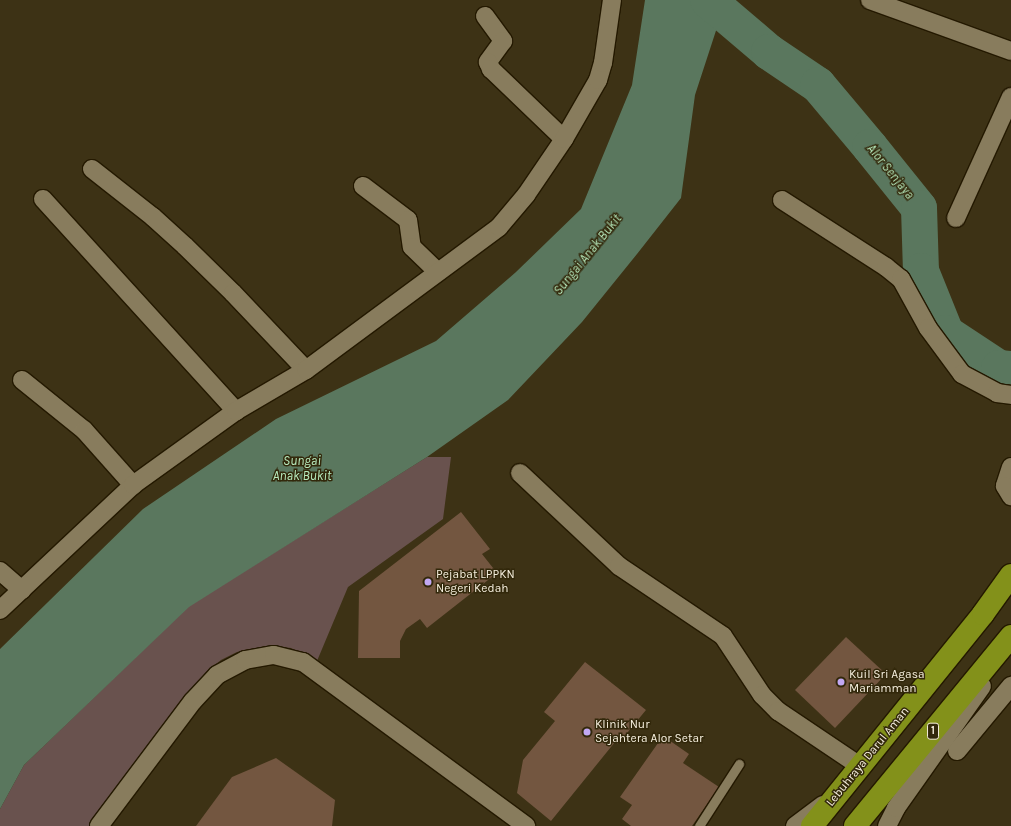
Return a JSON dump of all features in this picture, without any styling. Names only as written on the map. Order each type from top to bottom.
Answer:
[{"type":"highway","name":"Lebuhraya Darul Aman","points":[[812,826],[983,614],[1011,575]]},
{"type":"highway","name":"1","points":[[855,826],[1011,636]]},
{"type":"street","points":[[0,610],[133,485],[236,411],[306,370],[499,227],[526,195],[564,139],[598,80],[603,63],[612,0]]},
{"type":"street","points":[[870,0],[1011,51]]},
{"type":"street","points":[[485,16],[503,42],[488,62],[491,69],[564,139]]},
{"type":"street","points":[[956,218],[1011,97]]},
{"type":"street","points":[[92,169],[153,217],[185,246],[233,293],[306,370]]},
{"type":"street","points":[[363,186],[408,220],[412,247],[438,272]]},
{"type":"street","points":[[43,199],[236,411]]},
{"type":"street","points":[[782,200],[886,267],[900,279],[928,328],[962,374],[997,393],[1011,395]]},
{"type":"street","points":[[22,380],[84,430],[133,485]]},
{"type":"street","points":[[1011,467],[1005,486],[1011,496]]},
{"type":"street","points":[[520,474],[619,566],[723,636],[762,695],[778,711],[860,766]]},
{"type":"street","points":[[0,571],[22,590]]},
{"type":"street","points":[[887,826],[896,808],[1006,652],[1011,640]]},
{"type":"street","points":[[99,826],[193,701],[218,676],[244,660],[274,655],[303,662],[354,698],[526,826]]},
{"type":"street","points":[[957,751],[1011,686]]},
{"type":"street","points":[[795,826],[839,793]]},
{"type":"lane","points":[[699,826],[739,764]]},
{"type":"shaded area","points":[[427,457],[451,457],[443,519],[348,587],[317,661],[291,648],[273,646],[237,652],[221,660],[206,672],[92,826],[0,826],[0,809],[24,765],[189,606]]},
{"type":"water","name":"Sungai Anak Bukit","points":[[645,0],[726,0],[695,95],[681,198],[637,254],[582,322],[508,400],[427,457],[189,607],[24,765],[0,809],[0,649],[143,509],[276,419],[436,341],[516,272],[581,209],[632,85]]},
{"type":"building","name":"Pejabat LPPKN Negeri Kedah","points":[[461,512],[490,549],[482,554],[497,573],[427,628],[420,619],[406,629],[400,641],[400,658],[358,658],[359,591]]},
{"type":"building","name":"Kuil Sri Agasa Mariamman","points":[[846,637],[886,674],[835,728],[795,690]]},
{"type":"building","name":"Klinik Nur Sejahtera Alor Setar","points":[[585,662],[646,710],[618,744],[615,742],[551,821],[517,793],[523,760],[555,721],[544,712]]},
{"type":"building","points":[[663,736],[689,754],[683,763],[719,787],[692,826],[631,826],[622,819],[632,805],[620,797]]},
{"type":"building","points":[[276,758],[335,800],[332,826],[196,826],[232,777]]},
{"type":"waterway","name":"Alor Senjaya","points":[[708,0],[769,52],[818,85],[870,147],[919,208],[921,271],[946,333],[999,368],[1011,369]]},
{"type":"place","name":"Pejabat LPPKN Negeri Kedah","points":[[428,582]]},
{"type":"place","name":"Kuil Sri Agasa Mariamman","points":[[841,682]]},
{"type":"place","name":"Klinik Nur Sejahtera Alor Setar","points":[[587,732]]}]
